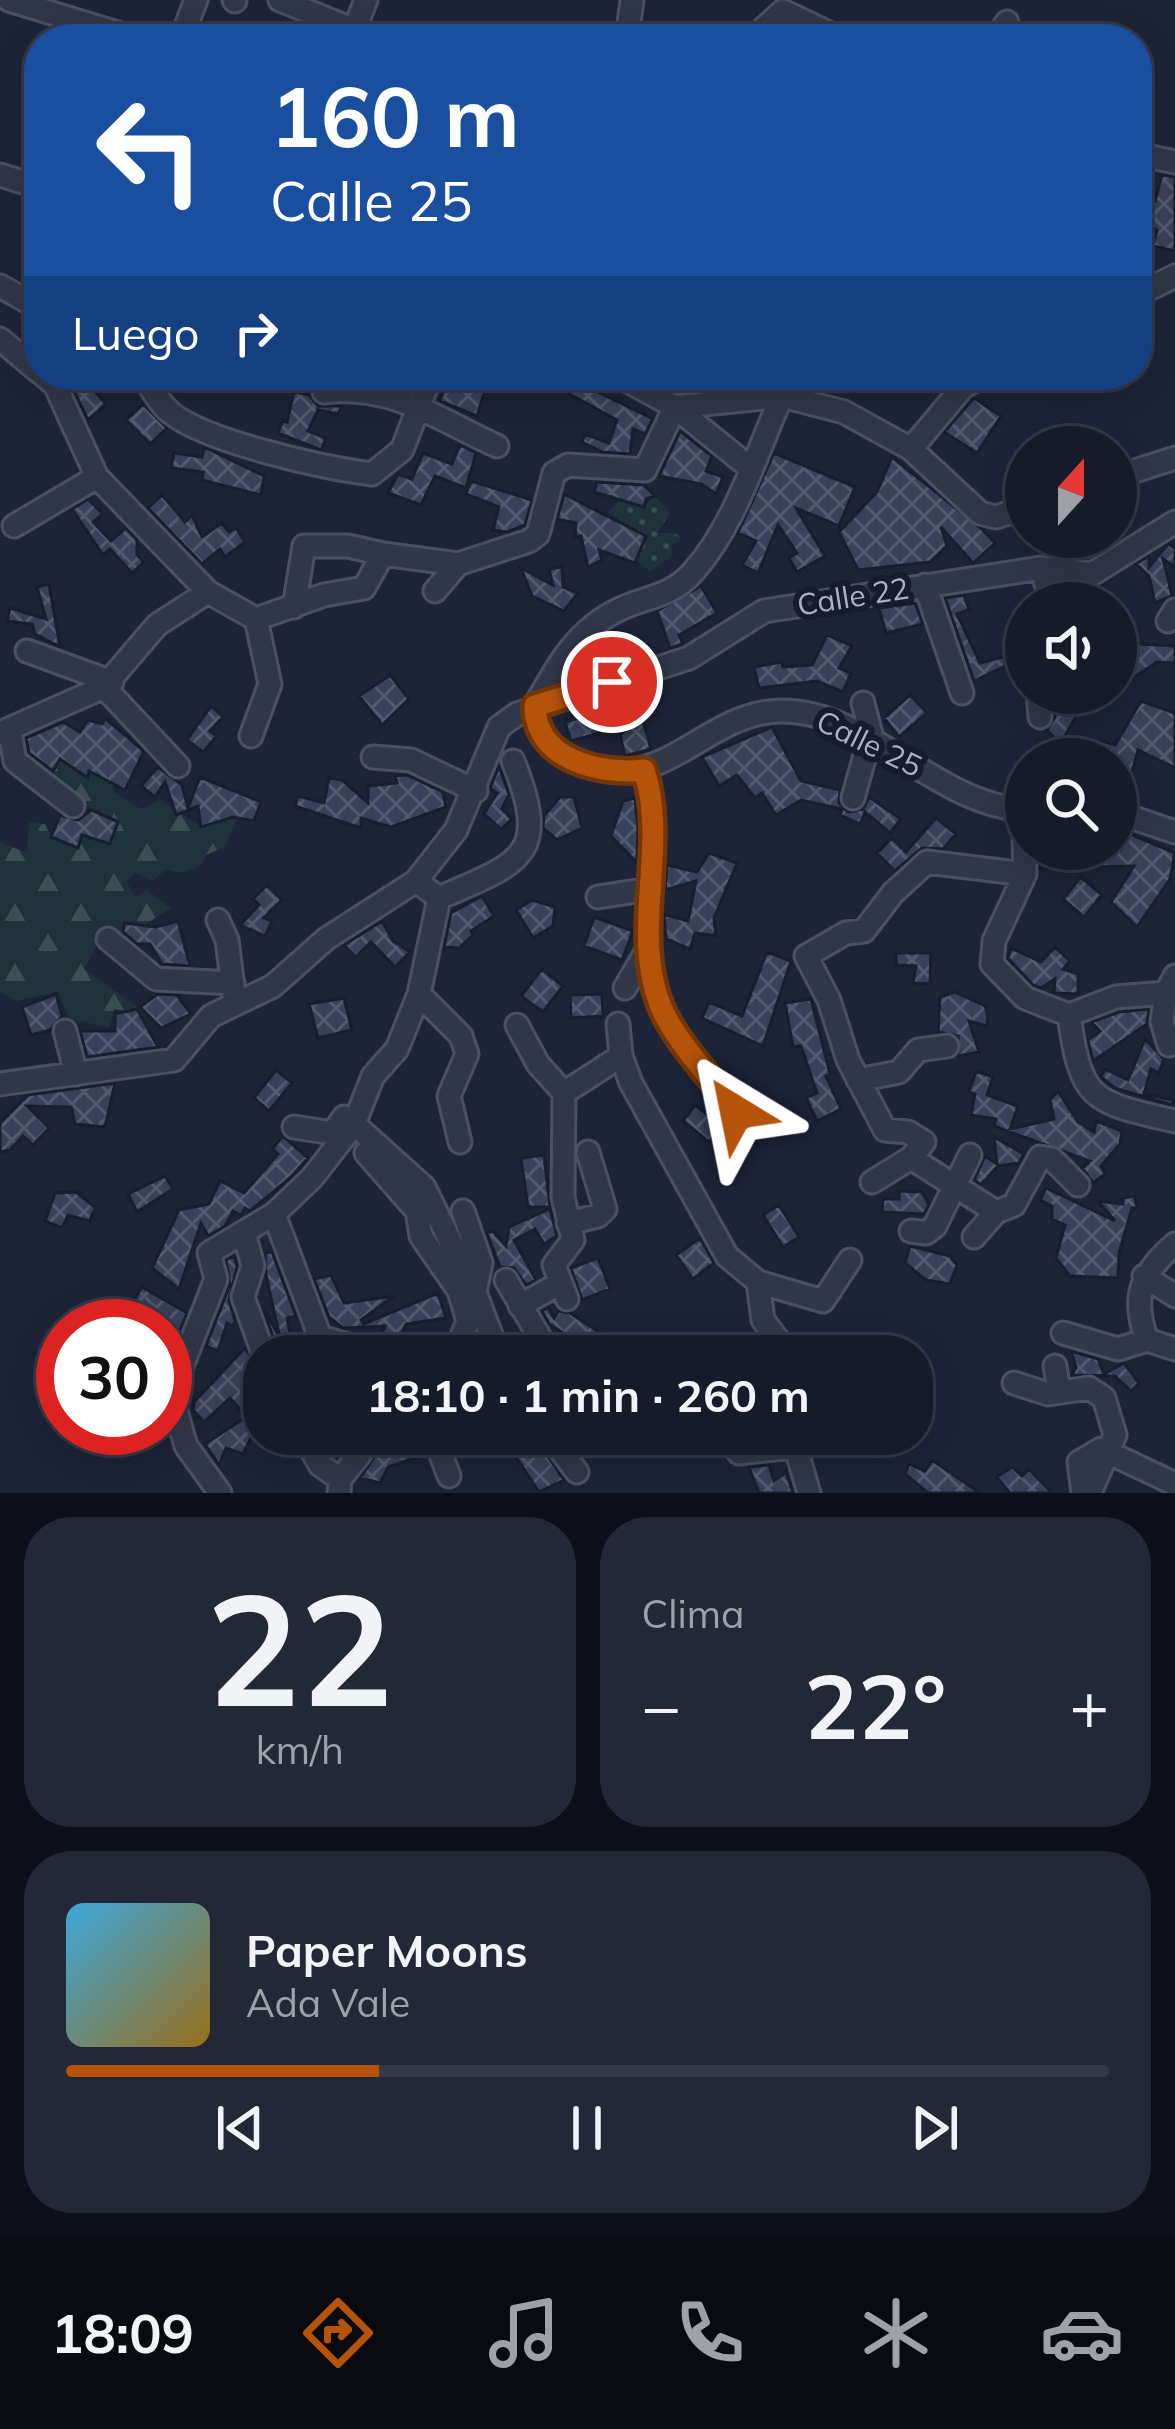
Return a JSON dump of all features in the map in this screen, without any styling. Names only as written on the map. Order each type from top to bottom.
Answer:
[{"type":"street","points":[[9,0],[88,24]]},
{"type":"street","points":[[280,0],[334,24]]},
{"type":"street","points":[[769,24],[783,11],[810,24]]},
{"type":"street","points":[[0,339],[24,359]]},
{"type":"street","points":[[58,390],[98,477],[208,592],[256,619],[364,588],[382,554]]},
{"type":"street","points":[[153,390],[170,412],[195,428],[325,468],[372,474],[402,450],[425,390]]},
{"type":"street","points":[[644,390],[675,407],[749,467]]},
{"type":"street","points":[[719,401],[720,390]]},
{"type":"street","points":[[911,449],[960,390]]},
{"type":"street","points":[[324,392],[379,391],[497,446]]},
{"type":"street","points":[[675,407],[782,396],[844,412],[911,449],[989,516],[1005,512]]},
{"type":"street","points":[[736,1112],[663,1012],[649,947],[654,799],[644,770],[617,773],[562,755],[535,722],[535,706],[560,658],[586,632],[619,610],[669,595],[695,570],[730,514],[782,396]]},
{"type":"street","points":[[294,607],[304,546],[348,546],[458,564],[538,534],[554,473],[568,465],[645,470],[675,407]]},
{"type":"street","points":[[1137,470],[1175,458]]},
{"type":"street","points":[[14,526],[98,477]]},
{"type":"street","name":"Calle 22","points":[[535,706],[689,658],[764,611],[1041,568],[1092,574],[1175,522]]},
{"type":"street","points":[[435,591],[458,564]]},
{"type":"street","points":[[1041,568],[1045,582]]},
{"type":"street","points":[[925,585],[962,693]]},
{"type":"street","points":[[73,806],[15,761],[5,733],[108,685],[157,625],[208,592]]},
{"type":"street","points":[[251,736],[270,684],[256,619]]},
{"type":"street","points":[[27,651],[108,685],[178,766]]},
{"type":"street","points":[[853,798],[870,743],[871,715],[863,703]]},
{"type":"street","points":[[108,940],[155,980],[234,992],[273,986],[326,939],[416,881],[456,830],[500,727],[535,706]]},
{"type":"street","name":"Calle 25","points":[[644,770],[778,710],[819,715],[913,761],[963,796],[1005,806]]},
{"type":"street","points":[[373,757],[411,760],[476,791]]},
{"type":"street","points":[[439,898],[501,871],[525,852],[530,837],[513,761]]},
{"type":"street","points":[[1137,819],[1175,832]]},
{"type":"street","points":[[872,1182],[910,1158],[924,1142],[908,1132],[885,1130],[858,1080],[830,1000],[806,956],[846,933],[865,931],[893,892],[927,862],[1025,874]]},
{"type":"street","points":[[1025,870],[994,941],[992,964],[1025,998],[1069,1015],[1171,984],[1162,1022],[1169,1045]]},
{"type":"street","points":[[416,881],[439,898]]},
{"type":"street","points":[[598,897],[649,889]]},
{"type":"street","points":[[220,1493],[186,1446],[171,1394],[216,1279],[209,1253],[274,1214],[350,1130],[373,1076],[397,1049],[419,994],[439,898]]},
{"type":"street","points":[[218,920],[227,940],[234,992]]},
{"type":"street","points":[[625,988],[649,947]]},
{"type":"street","points":[[0,1109],[6,1083],[174,1060],[234,992]]},
{"type":"street","points":[[419,994],[460,1036],[467,1054],[449,1096],[460,1142]]},
{"type":"street","points":[[1069,1015],[1078,1076],[1090,1091],[1114,1105],[1175,1121]]},
{"type":"street","points":[[619,1024],[621,1057],[727,1256],[758,1282],[816,1302],[828,1298],[850,1260]]},
{"type":"street","points":[[518,1025],[538,1064],[564,1094],[568,1223],[573,1240],[554,1265],[564,1291],[520,1306]]},
{"type":"street","points":[[65,1031],[76,1075]]},
{"type":"street","points":[[858,1080],[899,1072],[918,1050],[947,1046]]},
{"type":"street","points":[[294,1127],[333,1133],[366,1066],[397,1049]]},
{"type":"street","points":[[564,1094],[621,1057]]},
{"type":"street","points":[[350,1130],[424,1186],[476,1292],[491,1335]]},
{"type":"street","points":[[350,1130],[407,1197],[428,1248],[459,1291],[468,1321],[462,1335]]},
{"type":"street","points":[[568,1223],[598,1216],[605,1209],[588,1152]]},
{"type":"street","points":[[911,1231],[931,1231],[970,1155]]},
{"type":"street","points":[[974,1237],[996,1212],[1014,1205],[1040,1157],[1052,1159],[1078,1185]]},
{"type":"street","points":[[910,1158],[996,1212]]},
{"type":"street","points":[[463,1211],[481,1263],[476,1292]]},
{"type":"street","points":[[274,1214],[319,1335]]},
{"type":"street","points":[[244,1233],[253,1266],[243,1297],[257,1335]]},
{"type":"street","points":[[1147,1340],[1137,1313],[1144,1276],[1175,1244]]},
{"type":"street","points":[[1144,1276],[1175,1296]]},
{"type":"street","points":[[506,1280],[538,1335]]},
{"type":"street","points":[[758,1282],[763,1320],[774,1335]]},
{"type":"street","points":[[1063,1333],[1118,1349],[1147,1340],[1175,1349]]},
{"type":"street","points":[[1055,1366],[1059,1392]]},
{"type":"street","points":[[1014,1383],[1034,1393],[1089,1388],[1104,1398],[1112,1412],[1112,1451],[1086,1493]]},
{"type":"street","points":[[1112,1451],[1175,1484]]},
{"type":"street","points":[[314,1455],[339,1486],[359,1455]]},
{"type":"street","points":[[441,1455],[449,1476]]},
{"type":"street","points":[[564,1455],[577,1472]]},
{"type":"street","points":[[800,1455],[809,1493]]},
{"type":"green space","points":[[655,496],[670,513],[657,533],[675,533],[682,539],[672,545],[671,557],[650,572],[633,557],[648,536],[608,513],[622,498],[643,507]]},
{"type":"green space","points":[[50,752],[87,777],[89,771],[112,783],[115,793],[141,809],[160,800],[201,827],[237,818],[225,847],[206,855],[200,866],[180,873],[167,869],[152,881],[136,873],[126,881],[136,898],[147,890],[171,908],[144,925],[124,923],[122,943],[101,937],[84,969],[139,1008],[137,1013],[114,1009],[109,1027],[69,1019],[58,991],[17,1001],[0,992],[0,842],[27,853],[29,822],[45,824],[51,837],[77,848],[83,835],[110,843],[118,820],[77,801],[51,778]]},
{"type":"building","points":[[1162,175],[1175,177],[1175,251],[1153,246],[1155,201]]},
{"type":"building","points":[[73,390],[94,390],[106,404],[88,420]]},
{"type":"building","points":[[444,390],[485,390],[477,416],[440,401]]},
{"type":"building","points":[[562,390],[594,390],[653,419],[645,434],[633,429],[630,454],[602,452],[582,442],[585,434],[609,443],[617,420]]},
{"type":"building","points":[[294,392],[309,395],[318,406],[342,406],[338,414],[318,410],[308,431],[326,438],[321,450],[278,433],[283,420],[287,422]]},
{"type":"building","points":[[974,398],[1001,416],[977,453],[944,432]]},
{"type":"building","points":[[143,404],[167,428],[150,444],[126,420]]},
{"type":"building","points":[[680,431],[712,456],[706,471],[723,477],[716,494],[701,484],[659,476]]},
{"type":"building","points":[[460,445],[476,453],[466,488],[435,476],[421,505],[388,493],[398,474],[412,479],[423,453],[452,464]]},
{"type":"building","points":[[204,447],[264,476],[261,495],[202,480],[203,472],[171,468],[174,453],[202,457]]},
{"type":"building","points":[[774,453],[855,487],[839,526],[796,508],[825,556],[797,572],[789,558],[797,553],[778,525],[758,573],[742,565],[756,541],[738,533]]},
{"type":"building","points":[[892,457],[995,543],[973,563],[941,527],[947,546],[930,562],[858,570],[839,532],[877,492]]},
{"type":"building","points":[[471,481],[532,500],[525,525],[507,532],[493,530],[499,507],[466,494]]},
{"type":"building","points":[[597,482],[644,485],[655,496],[646,499],[644,507],[594,492]]},
{"type":"building","points":[[564,494],[646,536],[635,563],[599,550],[602,560],[588,567],[581,536],[575,537],[576,523],[557,519]]},
{"type":"building","points":[[162,495],[185,522],[192,515],[202,537],[222,523],[229,532],[236,528],[245,542],[225,557],[220,549],[202,564],[148,508]]},
{"type":"building","points":[[88,499],[103,514],[93,522],[111,541],[126,528],[137,540],[137,555],[144,562],[132,573],[110,549],[103,555],[72,509]]},
{"type":"building","points":[[1168,544],[1175,548],[1175,567],[1163,559],[1172,596],[1155,603],[1149,576],[1136,564],[1149,556],[1149,567]]},
{"type":"building","points":[[562,567],[563,587],[578,593],[564,611],[532,596],[521,568],[553,585],[549,569]]},
{"type":"building","points":[[49,584],[60,647],[35,634],[32,624],[7,621],[10,608],[46,619],[37,587]]},
{"type":"building","points":[[701,586],[717,613],[679,635],[683,644],[670,648],[657,611]]},
{"type":"building","points":[[964,595],[969,610],[957,614],[980,663],[1005,656],[1005,666],[974,681],[945,598]]},
{"type":"building","points":[[915,603],[923,624],[886,633],[879,608]]},
{"type":"building","points":[[827,635],[852,646],[839,668],[851,673],[843,692],[817,681],[759,688],[754,667],[782,662],[783,667],[812,665]]},
{"type":"building","points":[[1137,642],[1175,646],[1175,663],[1157,662],[1137,675]]},
{"type":"building","points":[[390,675],[409,699],[382,725],[359,696]]},
{"type":"building","points":[[910,695],[927,713],[899,737],[884,718]]},
{"type":"building","points":[[1141,701],[1175,713],[1175,768],[1138,750],[1137,754],[1137,738],[1119,738]]},
{"type":"building","points":[[211,706],[223,717],[210,731],[217,736],[203,752],[187,740]]},
{"type":"building","points":[[610,709],[615,729],[571,741],[565,722]]},
{"type":"building","points":[[641,714],[651,749],[625,756],[620,735]]},
{"type":"building","points":[[1078,714],[1064,738],[1054,738],[1047,730],[1055,717]]},
{"type":"building","points":[[105,718],[144,751],[125,790],[89,771],[88,778],[60,759],[53,771],[29,753],[26,738],[63,722],[80,732],[88,720],[102,724]]},
{"type":"building","points":[[772,727],[801,781],[840,790],[839,803],[848,812],[863,809],[869,797],[901,819],[890,833],[865,812],[860,824],[840,815],[842,809],[801,800],[776,815],[762,793],[755,798],[737,775],[719,786],[702,757]]},
{"type":"building","points":[[499,766],[509,794],[502,809],[512,819],[501,829],[484,814],[497,793],[490,788]]},
{"type":"building","points":[[158,767],[182,785],[188,808],[200,777],[261,802],[254,821],[233,817],[201,827],[198,806],[176,815],[165,782],[155,797],[141,786]]},
{"type":"building","points":[[407,775],[443,792],[446,807],[391,827],[361,818],[361,828],[295,806],[298,796],[324,803],[329,778],[342,780],[368,803],[368,786],[397,783],[395,776]]},
{"type":"building","points":[[560,797],[574,797],[582,828],[557,840],[543,828],[544,816]]},
{"type":"building","points":[[635,798],[637,863],[611,836],[623,801]]},
{"type":"building","points":[[91,810],[118,822],[110,844],[82,835],[78,848],[51,837],[60,815],[78,820]]},
{"type":"building","points":[[936,818],[956,834],[943,849],[922,848],[895,871],[877,853],[892,838],[906,852]]},
{"type":"building","points":[[1137,837],[1175,853],[1170,879],[1137,927],[1111,902],[1131,870],[1137,870]]},
{"type":"building","points":[[709,853],[737,863],[714,918],[716,936],[695,933],[690,949],[666,939],[664,914],[688,921],[696,881],[665,890],[667,865],[697,872]]},
{"type":"building","points":[[1081,877],[1102,895],[1084,917],[1063,899]]},
{"type":"building","points":[[267,885],[282,900],[264,918],[272,921],[265,936],[240,925],[259,905],[253,899]]},
{"type":"building","points":[[482,896],[494,916],[471,931],[473,935],[459,948],[444,947],[451,913]]},
{"type":"building","points":[[532,900],[555,907],[553,926],[533,938],[516,910]]},
{"type":"building","points":[[594,917],[633,931],[622,960],[584,946]]},
{"type":"building","points":[[178,921],[190,966],[162,964],[150,944],[137,944],[123,932],[124,923],[155,927]]},
{"type":"building","points":[[382,921],[393,941],[410,952],[395,967],[371,942],[356,957],[344,945]]},
{"type":"building","points":[[1055,947],[1070,961],[1063,969],[1078,974],[1078,994],[1054,993],[1055,979],[1041,988],[1033,985],[1008,958],[1011,948],[1041,962]]},
{"type":"building","points":[[767,952],[791,961],[763,1046],[702,1018],[709,1002],[742,1016]]},
{"type":"building","points":[[896,953],[931,953],[930,984],[913,983],[916,966],[896,965]]},
{"type":"building","points":[[542,969],[563,986],[543,1012],[521,996]]},
{"type":"building","points":[[955,992],[985,1006],[987,1026],[969,1021],[979,1052],[958,1056],[958,1036],[938,1032],[940,997]]},
{"type":"building","points":[[56,994],[62,1016],[50,1030],[31,1035],[22,1007]]},
{"type":"building","points":[[158,994],[177,995],[191,1014],[161,1028],[140,1007]]},
{"type":"building","points":[[602,994],[603,1016],[571,1018],[570,995]]},
{"type":"building","points":[[344,998],[352,1030],[318,1038],[309,1004]]},
{"type":"building","points":[[811,999],[830,1074],[826,1076],[841,1109],[817,1121],[806,1098],[817,1093],[801,1046],[793,1047],[785,1003]]},
{"type":"building","points":[[137,1009],[158,1047],[87,1057],[80,1031],[115,1031],[115,1014]]},
{"type":"building","points":[[1149,1009],[1147,1024],[1093,1061],[1088,1040],[1100,1031],[1091,1022],[1119,1012]]},
{"type":"building","points":[[1145,1039],[1164,1059],[1159,1073],[1151,1069],[1144,1094],[1173,1100],[1172,1105],[1115,1088],[1101,1077],[1105,1069],[1128,1080]]},
{"type":"building","points":[[276,1070],[292,1083],[269,1111],[254,1098]]},
{"type":"building","points":[[976,1071],[993,1077],[987,1095],[1018,1106],[1010,1129],[1054,1119],[1050,1100],[1058,1091],[1078,1122],[1094,1132],[1096,1121],[1122,1131],[1120,1144],[1101,1166],[1105,1174],[1093,1183],[1082,1168],[1090,1161],[994,1126],[996,1119],[971,1115],[975,1094],[969,1092]]},
{"type":"building","points":[[115,1083],[105,1127],[75,1124],[71,1107],[27,1106],[49,1128],[33,1145],[23,1136],[10,1150],[0,1152],[0,1123],[28,1095]]},
{"type":"building","points":[[695,1105],[722,1126],[709,1142],[683,1121]]},
{"type":"building","points":[[741,1126],[745,1145],[723,1149],[719,1130]]},
{"type":"building","points":[[283,1136],[308,1158],[291,1177],[250,1211],[245,1208],[241,1215],[233,1211],[225,1226],[208,1236],[201,1223],[179,1289],[152,1268],[179,1210],[209,1204],[220,1181],[244,1193],[278,1154],[272,1149]]},
{"type":"building","points":[[994,1137],[1024,1154],[1019,1163],[998,1166],[981,1185],[974,1180],[985,1156],[997,1164]]},
{"type":"building","points":[[544,1155],[550,1207],[528,1207],[521,1158]]},
{"type":"building","points":[[165,1176],[173,1189],[137,1212],[128,1194]]},
{"type":"building","points":[[1046,1188],[1115,1221],[1098,1201],[1123,1204],[1123,1198],[1135,1196],[1137,1208],[1132,1208],[1119,1253],[1118,1278],[1070,1276],[1056,1258],[1065,1225],[1052,1219],[1052,1206],[1040,1200]]},
{"type":"building","points":[[899,1191],[922,1192],[929,1205],[924,1214],[882,1212],[883,1199],[899,1199]]},
{"type":"building","points":[[76,1192],[96,1208],[89,1221],[68,1215],[62,1228],[45,1221],[55,1193]]},
{"type":"building","points":[[779,1205],[799,1237],[783,1247],[763,1215]]},
{"type":"building","points":[[550,1209],[557,1236],[544,1244],[535,1229],[514,1240],[536,1280],[526,1285],[514,1268],[500,1267],[487,1233],[493,1231],[506,1246],[509,1227]]},
{"type":"building","points":[[700,1238],[714,1263],[693,1279],[676,1255]]},
{"type":"building","points":[[910,1246],[950,1256],[957,1265],[950,1284],[926,1280],[905,1263]]},
{"type":"building","points":[[272,1252],[296,1316],[287,1318],[290,1335],[279,1335],[265,1253]]},
{"type":"building","points":[[234,1256],[237,1266],[229,1301],[235,1321],[233,1326],[227,1323],[218,1351],[206,1346],[230,1284],[226,1260]]},
{"type":"building","points":[[598,1258],[610,1289],[582,1300],[571,1268]]},
{"type":"building","points":[[331,1275],[344,1303],[394,1296],[361,1320],[364,1324],[438,1293],[446,1318],[406,1324],[401,1335],[381,1335],[385,1326],[343,1328],[329,1317],[314,1279]]},
{"type":"building","points":[[142,1287],[163,1299],[135,1299]]},
{"type":"building","points":[[548,1307],[554,1318],[559,1311],[570,1313],[602,1334],[566,1335],[549,1324],[542,1311]]},
{"type":"building","points":[[243,1350],[243,1413],[230,1398],[204,1422],[193,1410],[194,1402]]},
{"type":"building","points":[[1071,1351],[1098,1359],[1104,1374],[1124,1363],[1139,1383],[1131,1391],[1115,1376],[1072,1375],[1076,1367]]},
{"type":"building","points":[[243,1419],[243,1454],[226,1448],[219,1465],[205,1444]]},
{"type":"building","points":[[424,1455],[388,1467],[380,1483],[360,1478],[374,1457]]},
{"type":"building","points":[[515,1455],[547,1455],[564,1480],[539,1492]]},
{"type":"building","points":[[932,1460],[980,1493],[928,1493],[905,1474],[909,1464],[925,1471]]},
{"type":"building","points":[[769,1465],[774,1481],[786,1472],[793,1493],[759,1493],[749,1467]]},
{"type":"building","points":[[1012,1467],[1022,1476],[1029,1469],[1052,1493],[1010,1493],[997,1477]]},
{"type":"route","points":[[612,682],[535,706],[535,722],[562,755],[583,765],[617,773],[644,770],[654,799],[649,889],[653,983],[663,1012],[736,1112]]}]
